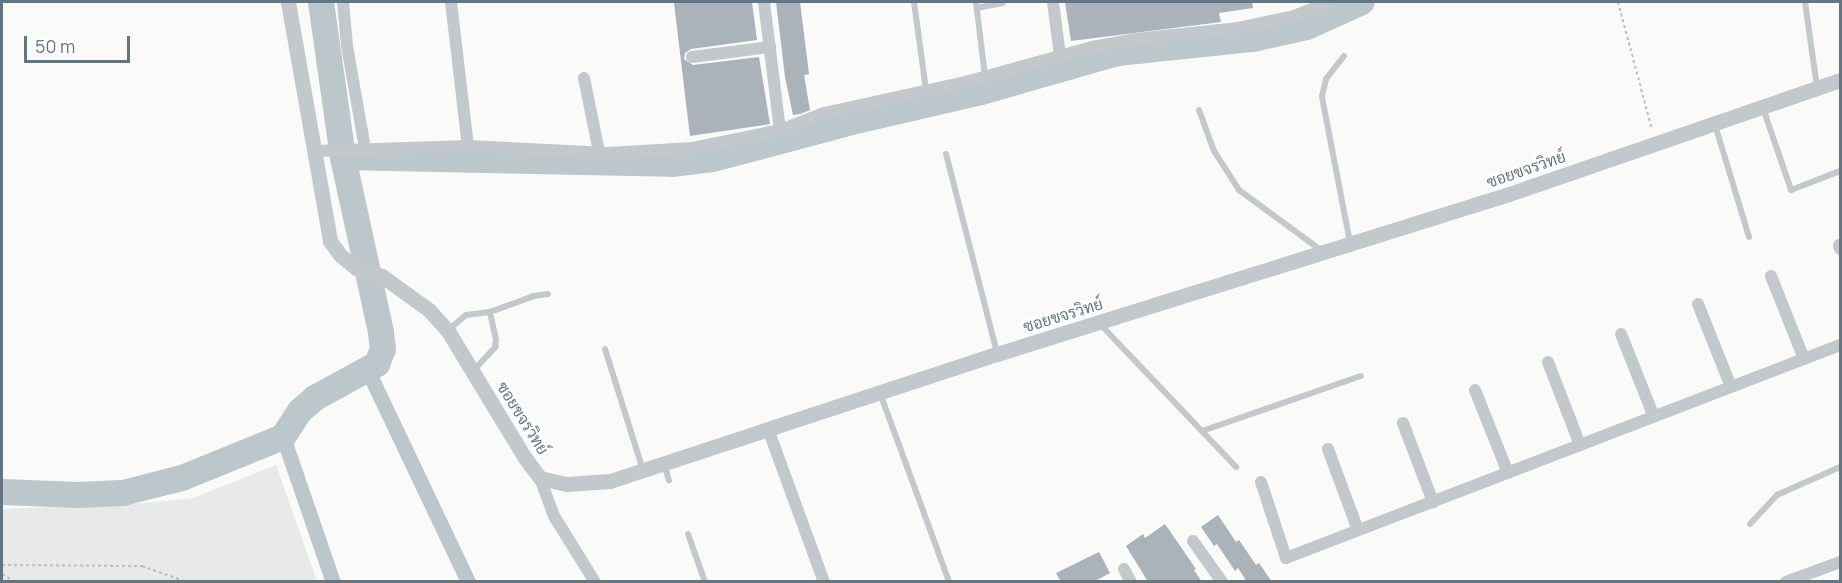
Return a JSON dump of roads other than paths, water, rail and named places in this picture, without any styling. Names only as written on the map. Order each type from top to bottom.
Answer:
[{"type":"street","points":[[288,2],[321,150],[468,146],[599,152],[693,148],[780,130],[824,113],[985,77],[1060,56],[1136,39],[1238,28],[1294,16],[1326,2]]},
{"type":"street","points":[[343,2],[347,46],[365,148]]},
{"type":"street","points":[[451,2],[468,146]]},
{"type":"street","points":[[765,2],[780,130]]},
{"type":"street","points":[[1053,2],[1060,56]]},
{"type":"street","points":[[692,57],[770,47]]},
{"type":"street","points":[[584,78],[599,152]]},
{"type":"street","name":"ซอยขจรวิทย์","points":[[321,150],[330,241],[340,255],[356,268],[382,276],[429,310],[448,331],[525,458],[540,478],[567,484],[610,481],[997,354],[1350,246],[1840,80]]},
{"type":"street","points":[[1771,276],[1804,359]]},
{"type":"street","points":[[1698,304],[1731,387]]},
{"type":"street","points":[[1621,334],[1654,417]]},
{"type":"street","points":[[1261,482],[1286,558],[1840,345]]},
{"type":"street","points":[[1548,362],[1580,446]]},
{"type":"street","points":[[1475,390],[1508,473]]},
{"type":"street","points":[[1403,423],[1433,502]]},
{"type":"street","points":[[768,429],[824,582]]},
{"type":"street","points":[[1328,448],[1358,530]]},
{"type":"street","points":[[540,478],[554,516],[596,582]]},
{"type":"street","points":[[1193,541],[1222,582]]},
{"type":"street","points":[[1786,582],[1840,562]]},
{"type":"street","points":[[1124,569],[1131,582]]},
{"type":"lane","points":[[914,2],[926,91]]},
{"type":"lane","points":[[1805,2],[1818,88]]},
{"type":"lane","points":[[985,77],[977,5],[1003,3]]},
{"type":"lane","points":[[1344,56],[1326,80],[1322,97],[1350,246]]},
{"type":"lane","points":[[1763,107],[1791,190],[1840,171]]},
{"type":"lane","points":[[1199,110],[1214,151],[1239,190],[1325,254]]},
{"type":"lane","points":[[1714,124],[1749,237]]},
{"type":"lane","points":[[946,154],[997,354]]},
{"type":"lane","points":[[448,331],[466,315],[490,312],[534,296],[548,294]]},
{"type":"lane","points":[[473,372],[495,347],[496,339],[490,312]]},
{"type":"lane","points":[[1099,323],[1236,467]]},
{"type":"lane","points":[[605,349],[643,470]]},
{"type":"lane","points":[[1202,431],[1361,376]]},
{"type":"lane","points":[[880,392],[949,582]]},
{"type":"lane","points":[[663,464],[669,480]]},
{"type":"lane","points":[[1750,525],[1777,495],[1840,467]]},
{"type":"lane","points":[[688,534],[705,582]]},
{"type":"waterway","points":[[2,492],[79,495],[123,493],[182,478],[283,437],[300,411],[315,398],[377,364],[383,349],[381,332],[343,157],[321,2]]},
{"type":"waterway","points":[[343,157],[671,164],[713,159],[860,120],[981,92],[1117,53],[1253,39],[1307,27],[1362,2]]},
{"type":"waterway","points":[[368,371],[468,582]]},
{"type":"waterway","points":[[283,437],[333,582]]}]
